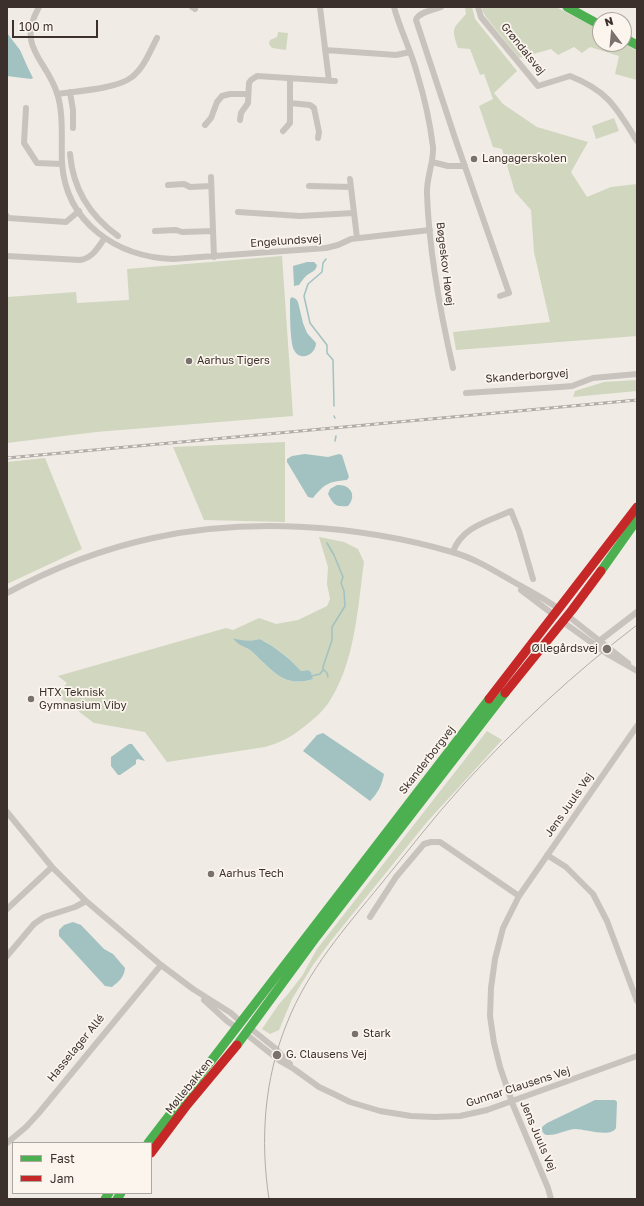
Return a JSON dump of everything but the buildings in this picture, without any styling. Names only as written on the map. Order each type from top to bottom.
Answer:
[{"type":"main road","points":[[567,7],[592,21]]},
{"type":"main road","name":"Skanderborgvej","points":[[248,1031],[314,940],[515,681],[561,615],[597,559],[637,507]]},
{"type":"main road","name":"Skanderborgvej","points":[[239,1025],[637,520]]},
{"type":"main road","points":[[239,1025],[248,1031]]},
{"type":"main road","name":"Møllebakken","points":[[149,1142],[239,1025]]},
{"type":"main road","name":"Møllebakken","points":[[152,1152],[187,1105],[248,1031]]},
{"type":"street","name":"Engelundsvej","points":[[39,7],[32,20],[30,29],[31,40],[33,49],[44,67],[57,94],[60,108],[62,164],[68,191],[88,224],[104,239],[134,254],[151,258],[173,259],[326,248],[357,238],[430,230]]},
{"type":"street","points":[[240,120],[248,103],[251,80],[257,76],[332,81],[325,50],[320,7]]},
{"type":"street","name":"Bøgeskov Høvej","points":[[394,7],[398,24],[417,72],[425,102],[433,148],[427,193],[430,230],[436,285],[453,368]]},
{"type":"street","points":[[441,7],[419,14],[416,20],[509,293],[500,296]]},
{"type":"street","name":"Grøndalsvej","points":[[478,7],[481,17],[538,86],[570,76],[592,86],[602,93],[615,106],[637,141]]},
{"type":"street","points":[[57,94],[118,84],[133,77],[148,54],[156,38]]},
{"type":"street","points":[[325,50],[396,55],[410,52]]},
{"type":"street","points":[[283,131],[290,122],[290,78]]},
{"type":"street","points":[[70,92],[73,110],[73,128]]},
{"type":"street","points":[[205,125],[211,118],[217,102],[222,96],[230,94],[248,94]]},
{"type":"street","points":[[290,103],[310,105],[314,108],[319,132],[318,138]]},
{"type":"street","points":[[26,108],[24,143],[37,162],[62,164]]},
{"type":"street","points":[[70,154],[75,180],[82,197],[92,212],[104,225],[118,236]]},
{"type":"street","points":[[432,162],[448,166],[465,166]]},
{"type":"street","points":[[211,177],[214,257]]},
{"type":"street","points":[[350,179],[357,238]]},
{"type":"street","points":[[168,185],[184,184],[190,187],[211,186]]},
{"type":"street","points":[[309,186],[351,187]]},
{"type":"street","points":[[7,216],[8,218],[66,222],[79,211]]},
{"type":"street","points":[[238,212],[300,216],[354,213]]},
{"type":"street","points":[[97,232],[104,225]]},
{"type":"street","points":[[155,231],[213,231]]},
{"type":"street","points":[[7,256],[80,260],[93,254],[104,239]]},
{"type":"street","name":"Skanderborgvej","points":[[466,393],[572,386],[593,378],[637,374]]},
{"type":"street","points":[[454,552],[458,540],[472,528],[511,511],[519,531],[533,579]]},
{"type":"street","points":[[7,593],[64,565],[122,545],[187,531],[220,528],[288,527],[331,529],[408,541],[454,552],[485,565],[511,580],[561,615],[597,642],[609,655],[637,671]]},
{"type":"street","points":[[511,580],[518,587],[561,615],[597,642]]},
{"type":"street","points":[[597,642],[637,612]]},
{"type":"street","name":"Jens Juuls Vej","points":[[551,1199],[548,1188],[512,1102],[500,1067],[494,1043],[490,1016],[491,988],[495,959],[503,928],[519,896],[637,726]]},
{"type":"street","points":[[7,812],[52,867],[86,901],[161,965],[193,989],[227,1021],[239,1025]]},
{"type":"street","points":[[370,917],[396,877],[424,844],[431,842],[440,842],[519,896]]},
{"type":"street","points":[[547,855],[566,867],[593,894],[607,920],[637,1001]]},
{"type":"street","points":[[7,909],[52,867]]},
{"type":"street","points":[[7,956],[34,924],[44,917],[75,907],[86,901]]},
{"type":"street","name":"Hasselager Allé","points":[[7,1143],[26,1127],[38,1114],[161,965]]},
{"type":"street","name":"Gunnar Clausens Vej","points":[[248,1031],[280,1061],[294,1068],[320,1087],[350,1102],[380,1111],[411,1116],[460,1116],[487,1110],[637,1056]]},
{"type":"green space","points":[[465,7],[472,7],[475,19],[517,71],[494,93],[503,104],[537,127],[588,142],[571,172],[587,197],[611,187],[637,184],[637,336],[456,350],[453,332],[550,322],[534,252],[531,210],[515,192],[502,149],[493,147],[479,106],[493,99],[484,74],[480,75],[470,49],[458,48],[454,36],[454,29],[466,14]]},
{"type":"green space","points":[[483,7],[556,7],[592,26],[592,48],[590,47],[582,53],[574,47],[558,55],[551,49],[519,58],[482,10]]},
{"type":"green space","points":[[278,32],[288,33],[286,50],[272,48],[269,44],[270,40],[277,37]]},
{"type":"green space","points":[[632,48],[637,51],[637,80],[615,74],[619,56],[606,52],[632,52]]},
{"type":"green space","points":[[614,118],[619,131],[596,139],[592,126]]},
{"type":"green space","points":[[282,256],[293,416],[96,432],[7,443],[7,297],[76,292],[77,303],[129,300],[127,269]]},
{"type":"green space","points":[[637,380],[637,391],[573,397],[575,391],[604,382]]},
{"type":"green space","points":[[285,442],[285,522],[204,520],[173,447]]},
{"type":"green space","points":[[45,458],[82,549],[7,584],[7,462]]},
{"type":"green space","points":[[319,537],[344,542],[358,549],[364,562],[351,649],[340,682],[327,705],[300,730],[281,741],[265,747],[167,762],[145,732],[94,723],[57,695],[67,683],[58,676],[226,628],[233,630],[259,618],[276,624],[298,620],[327,606],[330,599],[327,584],[328,567]],"holes":[[[234,638],[247,642],[260,639],[282,653],[301,671],[308,670],[311,672],[313,679],[293,681],[278,676],[251,651]]]},
{"type":"green space","points":[[487,731],[502,740],[427,822],[330,942],[313,965],[292,999],[279,1030],[270,1034],[262,1029],[279,1004],[302,976],[317,949]]},
{"type":"water","points":[[7,33],[20,50],[33,78],[7,76]]},
{"type":"water","points":[[307,262],[314,262],[317,265],[314,271],[305,277],[299,285],[294,286],[293,266]]},
{"type":"water","points":[[292,297],[298,302],[307,333],[316,343],[311,354],[307,356],[300,356],[294,350],[291,335],[290,314],[290,299]]},
{"type":"water","points":[[305,454],[328,457],[339,454],[342,455],[349,477],[347,480],[324,486],[313,498],[308,497],[287,462],[287,459],[292,456]]},
{"type":"water","points":[[337,485],[346,486],[351,491],[352,498],[348,506],[338,506],[332,501],[328,494],[330,489]]},
{"type":"water","points":[[233,638],[246,641],[260,639],[282,653],[301,671],[308,670],[311,672],[313,679],[293,681],[285,679],[271,670],[250,650],[239,644]]},
{"type":"water","points":[[323,733],[384,774],[379,789],[370,801],[303,751],[317,735]]},
{"type":"water","points":[[129,744],[132,744],[145,761],[138,759],[136,760],[136,764],[118,775],[111,766],[111,757]]},
{"type":"water","points":[[73,922],[81,925],[104,949],[113,954],[125,968],[122,977],[112,987],[105,986],[59,936],[59,930],[64,925]]},
{"type":"water","points":[[595,1100],[615,1100],[617,1102],[616,1128],[613,1131],[603,1133],[575,1129],[549,1135],[543,1132],[542,1127],[547,1123]]},
{"type":"waterway","points":[[326,259],[323,263],[322,272],[308,284],[304,296],[310,323],[327,345],[327,353],[333,360],[334,406]]},
{"type":"waterway","points":[[335,441],[336,436]]},
{"type":"waterway","points":[[311,676],[320,674],[323,670],[332,640],[332,627],[345,606],[344,591],[341,583],[343,577],[334,555],[327,543]]},
{"type":"waterway","points":[[323,669],[327,673],[328,677]]},
{"type":"tram line","points":[[269,1199],[266,1177],[265,1132],[266,1110],[273,1066],[287,1023],[305,985],[316,967],[341,933],[421,834],[483,763],[568,681],[637,625]]},
{"type":"railway","points":[[7,458],[637,400]]},
{"type":"traffic: fast","points":[[567,7],[592,21]]},
{"type":"traffic: fast","points":[[632,42],[637,45]]},
{"type":"traffic: fast","points":[[601,571],[637,520]]},
{"type":"traffic: fast","points":[[237,1045],[314,940],[505,693]]},
{"type":"traffic: fast","points":[[149,1142],[489,699]]},
{"type":"traffic: fast","points":[[105,1199],[108,1194]]},
{"type":"traffic: fast","points":[[117,1199],[120,1194]]},
{"type":"traffic: jam","points":[[489,699],[637,507]]},
{"type":"traffic: jam","points":[[505,693],[572,610],[601,571]]},
{"type":"traffic: jam","points":[[152,1152],[187,1105],[237,1045]]},
{"type":"place","name":"Langagerskolen","points":[[474,159]]},
{"type":"place","name":"Aarhus Tigers","points":[[189,361]]},
{"type":"place","name":"Øllegårdsvej","points":[[607,649]]},
{"type":"place","name":"HTX Teknisk Gymnasium Viby","points":[[31,699]]},
{"type":"place","name":"Aarhus Tech","points":[[211,874]]},
{"type":"place","name":"Stark","points":[[355,1034]]},
{"type":"place","name":"G. Clausens Vej","points":[[277,1055]]}]
